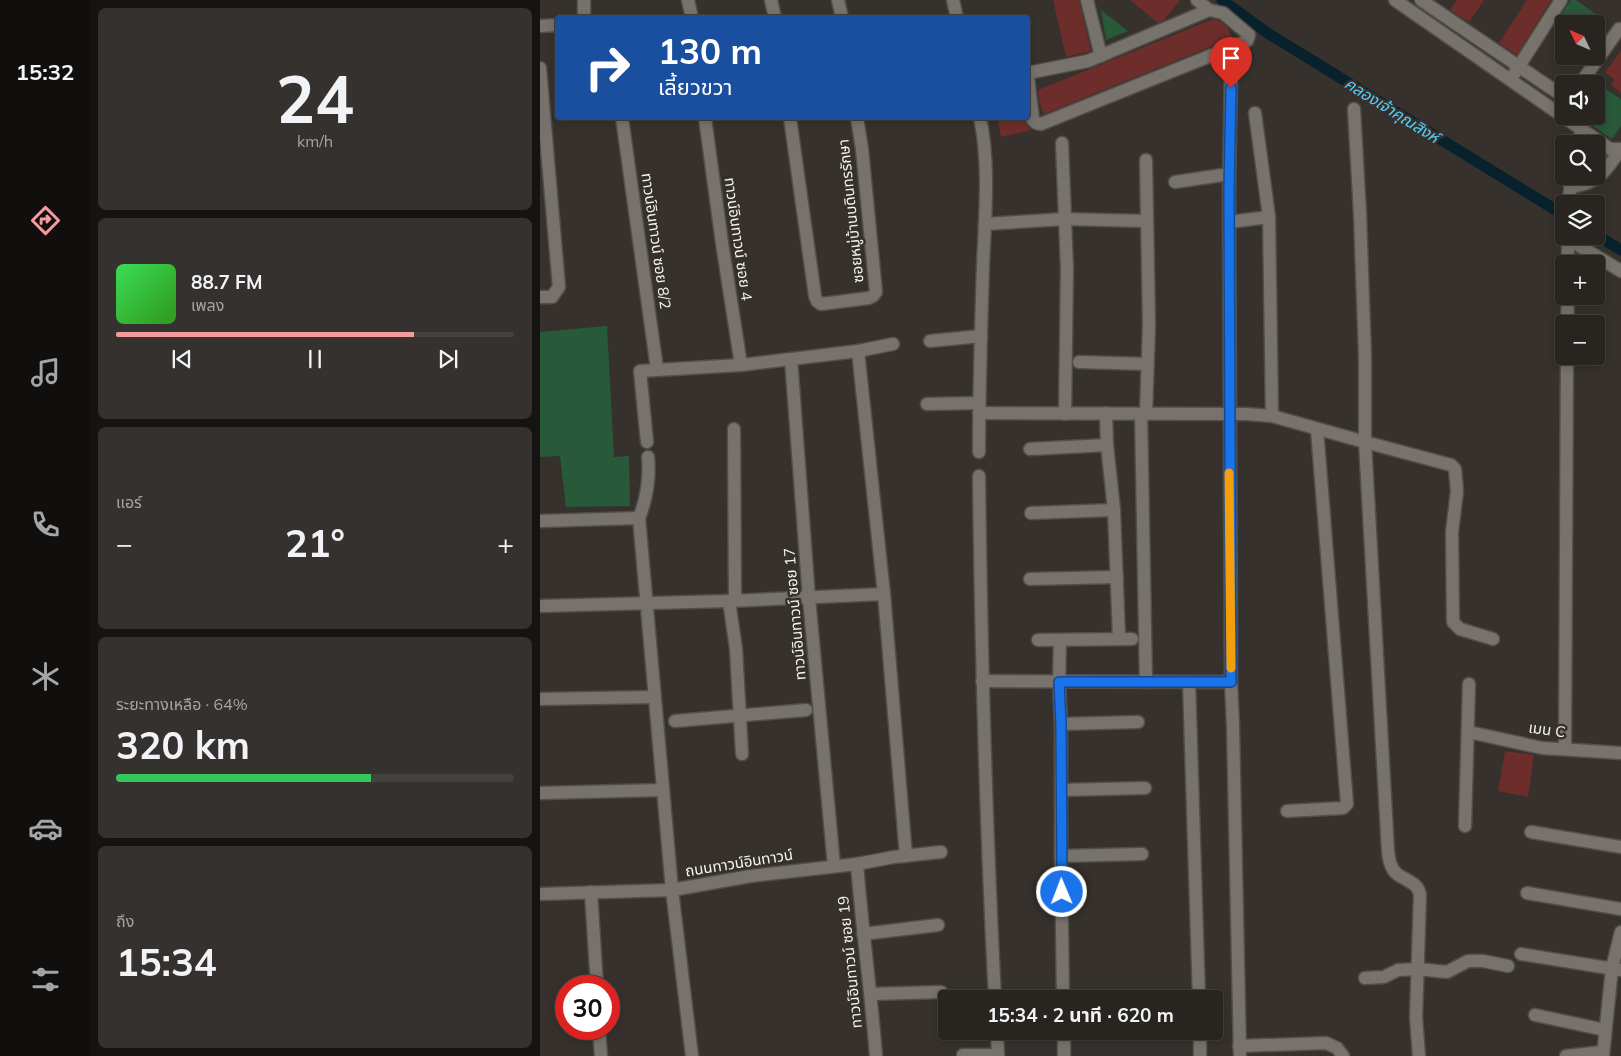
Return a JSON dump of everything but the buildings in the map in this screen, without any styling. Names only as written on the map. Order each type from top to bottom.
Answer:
[{"type":"street","points":[[584,0],[584,15]]},
{"type":"street","points":[[688,0],[691,15]]},
{"type":"street","points":[[771,0],[774,15]]},
{"type":"street","points":[[838,0],[841,15]]},
{"type":"street","points":[[953,0],[956,15]]},
{"type":"street","points":[[1087,0],[1101,56]]},
{"type":"street","points":[[1030,95],[1033,120],[1041,124],[1247,41],[1248,35],[1223,13],[1209,10],[1197,0]]},
{"type":"street","points":[[1395,0],[1610,148],[1620,150],[1605,170]]},
{"type":"street","points":[[1421,0],[1555,91]]},
{"type":"street","points":[[1509,80],[1561,0]]},
{"type":"street","points":[[1030,73],[1088,61],[1209,10]]},
{"type":"street","points":[[540,26],[555,25]]},
{"type":"street","points":[[1586,75],[1619,29]]},
{"type":"street","points":[[540,68],[546,212],[559,287],[552,297],[540,297]]},
{"type":"street","points":[[1231,70],[1229,174],[1231,682],[1239,1051],[1326,1043],[1337,1048],[1343,1056]]},
{"type":"street","points":[[1354,109],[1365,356],[1364,442],[1388,851],[1392,867],[1419,890],[1420,924],[1416,1016],[1419,1056]]},
{"type":"street","points":[[1255,113],[1269,218],[1272,416]]},
{"type":"street","name":"ทาวน์อินทาวน์ ซอย 8/2","points":[[622,120],[658,369]]},
{"type":"street","name":"ทาวน์อินทาวน์ ซอย 4","points":[[705,120],[741,365]]},
{"type":"street","name":"ซอยหมู่บ้านบดินทรรักษา","points":[[790,120],[816,301],[821,304],[869,298],[876,292],[862,149],[857,120]]},
{"type":"street","points":[[979,452],[980,336],[985,224],[984,139],[980,120]]},
{"type":"street","points":[[1580,135],[1582,129]]},
{"type":"street","points":[[1062,143],[1067,270],[1066,414]]},
{"type":"street","points":[[1146,160],[1149,325],[1144,414],[1146,682]]},
{"type":"street","points":[[1175,182],[1229,174]]},
{"type":"street","points":[[1229,222],[1269,218]]},
{"type":"street","points":[[985,224],[1065,219],[1147,221]]},
{"type":"street","points":[[1579,245],[1621,271]]},
{"type":"street","points":[[930,341],[980,336]]},
{"type":"street","points":[[647,442],[640,371],[741,365],[858,351],[893,344]]},
{"type":"street","points":[[858,351],[884,594],[906,856]]},
{"type":"street","name":"ทาวน์อินทาวน์ ซอย 17","points":[[791,359],[809,598],[834,866]]},
{"type":"street","points":[[1079,362],[1147,364]]},
{"type":"street","points":[[1565,749],[1567,365]]},
{"type":"street","points":[[927,404],[1066,414],[1229,414],[1272,416],[1450,465],[1455,469],[1457,490],[1452,532],[1453,622],[1460,629],[1493,639]]},
{"type":"street","points":[[1038,640],[1126,638],[1116,577],[1114,510],[1107,445],[1106,414]]},
{"type":"street","points":[[734,429],[732,601],[742,754]]},
{"type":"street","points":[[1287,811],[1344,808],[1347,804],[1317,429]]},
{"type":"street","points":[[1030,449],[1107,445]]},
{"type":"street","points":[[648,457],[649,474],[645,501],[639,518],[672,890],[692,1056]]},
{"type":"street","points":[[979,476],[982,681],[995,990]]},
{"type":"street","points":[[1031,513],[1114,510]]},
{"type":"street","points":[[540,521],[639,518]]},
{"type":"street","points":[[1030,579],[1116,577]]},
{"type":"street","points":[[540,606],[732,601],[884,594]]},
{"type":"street","points":[[1060,640],[1063,990]]},
{"type":"street","points":[[982,681],[1231,682]]},
{"type":"street","points":[[1189,682],[1199,990]]},
{"type":"street","points":[[1466,826],[1469,684]]},
{"type":"street","points":[[540,699],[654,697]]},
{"type":"street","points":[[675,721],[806,710]]},
{"type":"street","points":[[1061,724],[1138,722]]},
{"type":"street","name":"เมน C","points":[[1469,732],[1542,748],[1621,753]]},
{"type":"street","points":[[1061,790],[1145,788]]},
{"type":"street","points":[[540,793],[663,790]]},
{"type":"street","points":[[1531,832],[1621,847]]},
{"type":"street","name":"ถนนทาวน์อินทาวน์","points":[[540,894],[672,890],[751,876],[941,852]]},
{"type":"street","points":[[1061,856],[1142,854]]},
{"type":"street","name":"ทาวน์อินทาวน์ ซอย 19","points":[[857,864],[876,1056]]},
{"type":"street","points":[[591,892],[596,975]]},
{"type":"street","points":[[1528,893],[1621,909]]},
{"type":"street","points":[[863,934],[938,925]]},
{"type":"street","points":[[1566,1056],[1603,1054],[1605,1030],[1617,969],[1621,932]]},
{"type":"street","points":[[1521,954],[1617,969]]},
{"type":"street","points":[[1365,978],[1384,977],[1398,970],[1418,969],[1447,972],[1468,961],[1482,961],[1508,966]]},
{"type":"street","points":[[871,994],[938,992]]},
{"type":"street","points":[[1536,1015],[1605,1030]]},
{"type":"street","points":[[600,1040],[601,1056]]},
{"type":"street","points":[[963,1055],[998,1055],[997,1040]]},
{"type":"street","points":[[1064,1040],[1064,1056]]},
{"type":"street","points":[[1200,1040],[1200,1056]]},
{"type":"green space","points":[[1571,0],[1576,0],[1597,15],[1565,15],[1562,13]]},
{"type":"green space","points":[[1101,10],[1128,31],[1106,40]]},
{"type":"green space","points":[[1605,89],[1621,99],[1621,126],[1612,139],[1591,125],[1605,125]]},
{"type":"green space","points":[[607,326],[614,457],[629,456],[630,506],[566,507],[560,456],[540,457],[540,332]]},
{"type":"waterway","name":"คลองเจ้าคุณสิงห์","points":[[1222,0],[1269,34],[1555,209]]},
{"type":"waterway","name":"คลองเจ้าคุณสิงห์","points":[[1605,240],[1621,250]]},
{"type":"slow traffic","points":[[1229,473],[1231,668]]},
{"type":"route","points":[[1062,892],[1059,682],[1231,682],[1229,414],[1231,88]]}]
